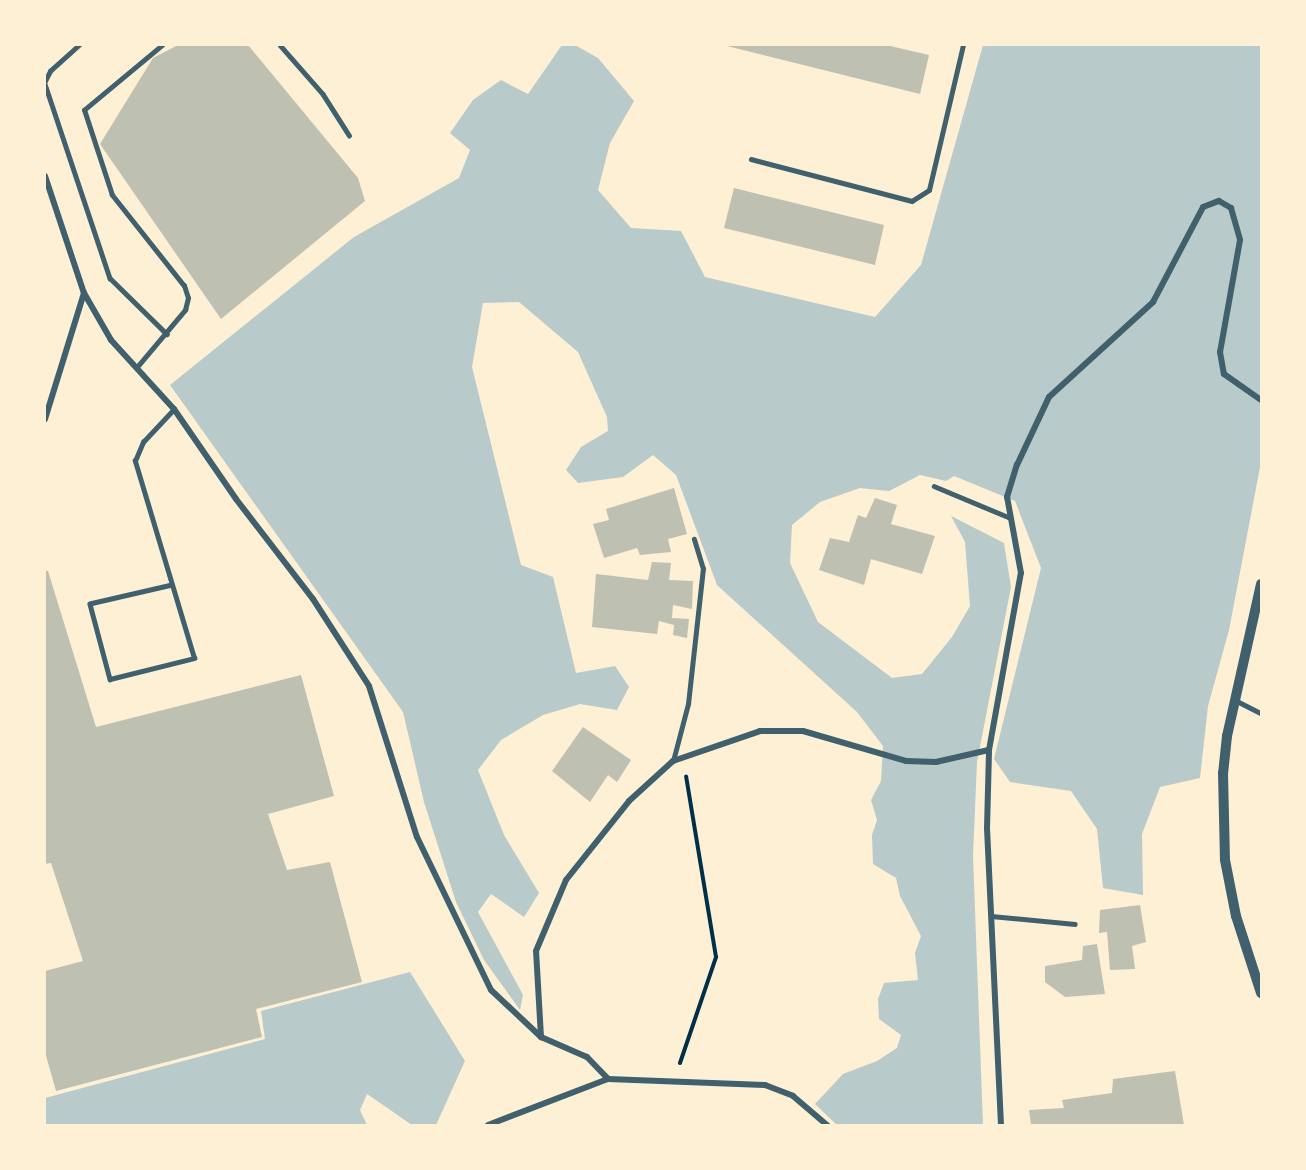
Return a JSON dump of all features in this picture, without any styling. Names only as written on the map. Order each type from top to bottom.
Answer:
[{"type":"street","points":[[45,176],[84,293],[111,340],[174,409],[236,499],[313,599],[369,686],[417,837],[491,990],[541,1037],[587,1057],[608,1079]]},
{"type":"street","points":[[1000,1125],[987,828],[989,750],[1021,573],[1008,516],[1007,497],[1017,465],[1049,397],[1153,302],[1203,207],[1219,201],[1231,208],[1240,240],[1220,352],[1224,374],[1261,400]]},
{"type":"street","points":[[45,419],[84,293]]},
{"type":"street","points":[[1261,584],[1234,699],[1223,773],[1223,818],[1234,905],[1255,962],[1261,993]]},
{"type":"street","points":[[541,1037],[536,951],[566,880],[629,801],[673,760],[760,730],[803,731],[906,761],[936,762],[989,750]]},
{"type":"street","points":[[489,1125],[608,1079],[765,1085],[793,1096],[827,1125]]},
{"type":"lane","points":[[79,45],[50,70],[45,83],[110,278],[167,334]]},
{"type":"lane","points":[[137,367],[185,310],[188,298],[184,286],[112,195],[84,110],[162,45]]},
{"type":"lane","points":[[280,45],[323,94],[349,135]]},
{"type":"lane","points":[[751,159],[912,201],[929,190],[963,45]]},
{"type":"lane","points":[[172,585],[90,604],[110,679],[194,658],[135,462],[143,442],[174,409]]},
{"type":"lane","points":[[934,486],[1008,516]]},
{"type":"lane","points":[[673,760],[688,704],[703,569],[694,539]]},
{"type":"lane","points":[[1234,699],[1261,712]]},
{"type":"lane","points":[[991,916],[1075,924]]},
{"type":"path","points":[[674,1081],[716,957],[682,757]]},
{"type":"shaded area","points":[[562,45],[575,45],[598,58],[634,101],[610,143],[598,190],[631,228],[681,231],[705,277],[875,317],[921,265],[983,45],[1261,45],[1261,462],[1229,630],[1208,706],[1200,778],[1160,787],[1142,834],[1143,895],[1103,888],[1097,829],[1071,791],[1010,782],[994,759],[1041,568],[1015,501],[954,476],[946,481],[920,475],[889,491],[860,488],[820,502],[792,525],[790,563],[818,622],[892,678],[922,674],[952,637],[970,606],[965,542],[951,516],[1004,543],[1011,587],[977,762],[973,856],[983,1125],[837,1125],[815,1104],[843,1074],[877,1061],[897,1048],[901,1035],[879,1019],[878,999],[884,983],[918,980],[915,953],[921,936],[900,896],[896,878],[873,864],[872,835],[877,820],[871,800],[881,781],[883,746],[857,712],[717,585],[676,475],[653,455],[623,477],[578,483],[566,470],[581,447],[608,431],[607,417],[578,352],[519,302],[483,303],[472,367],[521,565],[553,577],[576,673],[615,666],[629,687],[617,710],[580,704],[543,715],[501,740],[478,770],[504,835],[539,893],[524,917],[491,894],[478,912],[523,995],[520,1010],[484,960],[456,902],[424,802],[403,712],[170,385],[354,237],[459,178],[470,150],[450,133],[473,100],[501,80],[528,94]]},
{"type":"shaded area","points":[[410,972],[465,1061],[436,1125],[412,1125],[367,1094],[360,1110],[367,1125],[45,1125],[45,1098],[265,1039],[261,1011]]},
{"type":"building","points":[[178,45],[248,45],[358,178],[365,201],[221,319],[100,144],[153,58]]},
{"type":"building","points":[[723,45],[886,45],[929,55],[920,94]]},
{"type":"building","points":[[734,188],[884,225],[875,265],[724,228]]},
{"type":"building","points":[[674,488],[687,534],[668,539],[671,552],[640,555],[637,548],[604,558],[593,524],[609,520],[606,509]]},
{"type":"building","points":[[875,498],[897,505],[891,524],[935,536],[922,574],[871,559],[864,585],[819,570],[830,538],[849,542],[858,515],[866,518]]},
{"type":"building","points":[[652,562],[671,563],[669,580],[693,581],[692,609],[673,605],[672,618],[689,619],[687,638],[673,635],[674,625],[659,621],[657,634],[592,627],[596,574],[648,580]]},
{"type":"building","points":[[45,571],[48,571],[96,727],[301,675],[334,796],[268,814],[287,870],[330,862],[362,982],[256,1009],[262,1037],[56,1091],[45,1052],[45,971],[83,961],[51,863],[45,864]]},
{"type":"building","points":[[583,727],[631,760],[617,782],[608,775],[590,802],[552,771]]},
{"type":"building","points":[[1140,905],[1146,942],[1132,946],[1135,969],[1110,970],[1107,932],[1099,933],[1100,910]]},
{"type":"building","points":[[1097,944],[1105,994],[1065,997],[1045,982],[1045,966],[1082,960],[1083,946]]},
{"type":"building","points":[[1175,1071],[1184,1125],[1031,1125],[1029,1110],[1064,1108],[1062,1100],[1112,1093],[1113,1079]]}]
